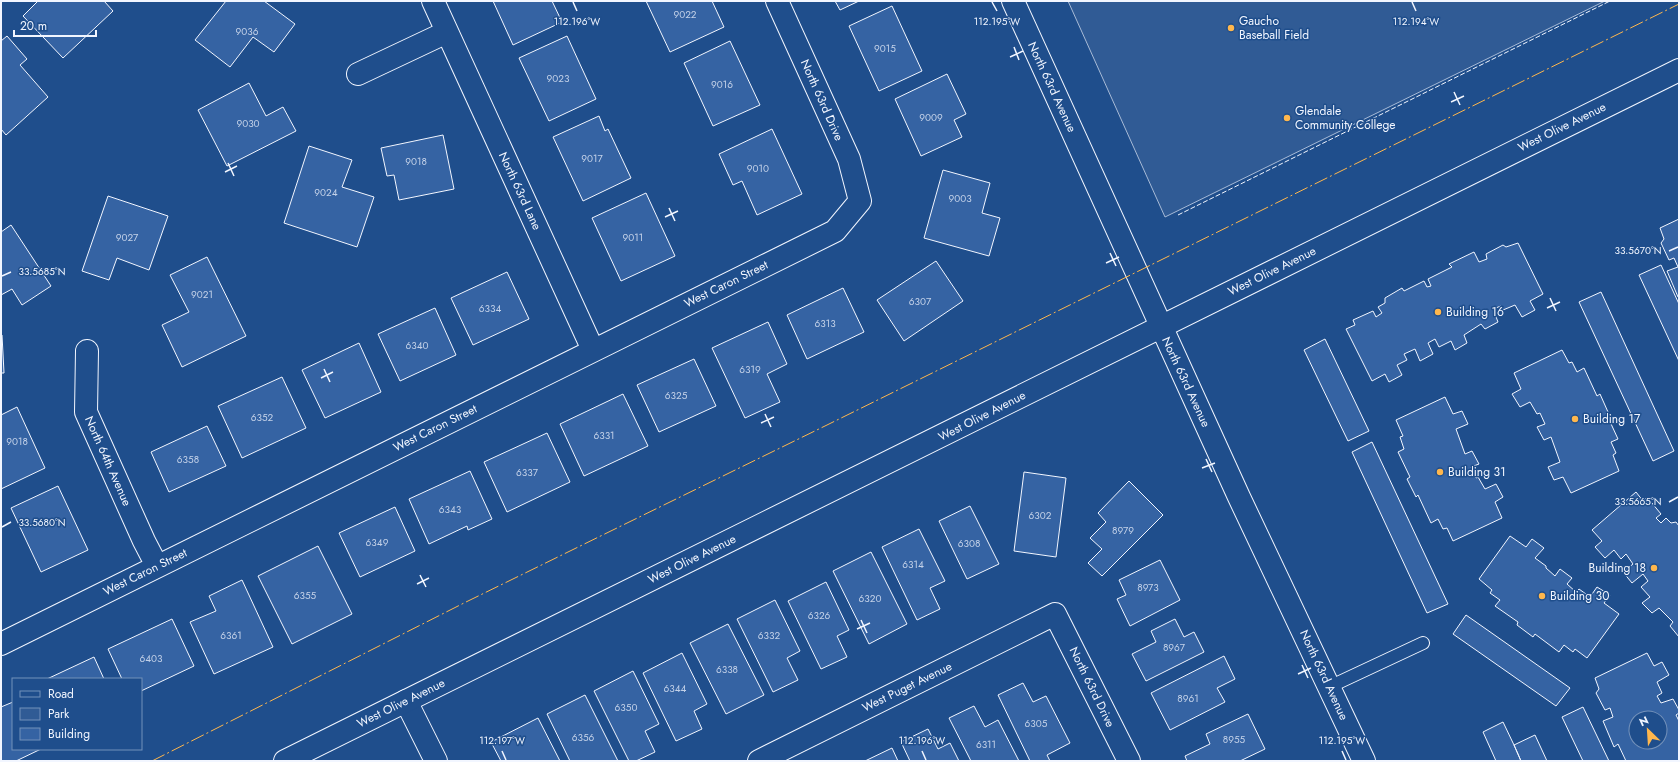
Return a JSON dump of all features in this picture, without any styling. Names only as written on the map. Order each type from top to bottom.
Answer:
[{"type":"street","name":"North 63rd Lane","points":[[433,1],[593,350]]},
{"type":"street","name":"North 63rd Drive","points":[[777,1],[849,159],[860,201]]},
{"type":"street","name":"North 63rd Avenue","points":[[1012,1],[1136,268],[1161,327],[1364,761]]},
{"type":"street","points":[[358,74],[447,32]]},
{"type":"street","name":"West Olive Avenue","points":[[285,761],[1679,70]]},
{"type":"street","name":"West Caron Street","points":[[1,644],[835,231],[860,201]]},
{"type":"street","name":"North 64th Avenue","points":[[87,351],[86,412],[144,541],[157,566]]},
{"type":"street","name":"North 63rd Drive","points":[[1055,614],[1128,761]]},
{"type":"street","name":"West Puget Avenue","points":[[760,761],[1055,614]]},
{"type":"street","points":[[406,701],[436,761]]},
{"type":"lane","points":[[1329,687],[1423,643]]},
{"type":"green space","name":"Glendale Community College","points":[[1068,1],[1605,1],[1165,217]]},
{"type":"building","points":[[38,1],[104,1],[113,11],[63,58],[23,16]]},
{"type":"building","points":[[226,1],[264,1],[295,24],[274,52],[253,37],[230,67],[195,40]]},
{"type":"building","points":[[493,1],[552,1],[562,22],[513,45]]},
{"type":"building","points":[[646,1],[712,1],[724,27],[670,52]]},
{"type":"building","points":[[835,1],[859,1],[840,10]]},
{"type":"building","points":[[892,6],[922,71],[879,91],[849,26]]},
{"type":"building","points":[[7,36],[27,59],[20,65],[48,97],[6,135],[1,129],[1,41]]},
{"type":"building","points":[[567,36],[596,99],[549,121],[519,58]]},
{"type":"building","points":[[730,41],[760,105],[713,126],[684,63]]},
{"type":"building","points":[[947,74],[966,114],[954,120],[962,137],[921,156],[895,99]]},
{"type":"building","points":[[249,83],[266,116],[283,107],[296,131],[227,166],[198,110]]},
{"type":"building","points":[[599,116],[605,131],[608,129],[631,178],[583,201],[553,137]]},
{"type":"building","points":[[772,129],[802,194],[757,215],[742,181],[733,185],[719,154]]},
{"type":"building","points":[[443,135],[454,189],[399,200],[394,175],[387,176],[381,148]]},
{"type":"building","points":[[309,146],[352,160],[342,187],[374,197],[357,247],[284,223]]},
{"type":"building","points":[[943,170],[990,183],[982,213],[1000,218],[989,256],[924,238]]},
{"type":"building","points":[[646,193],[675,256],[621,281],[592,218]]},
{"type":"building","points":[[108,196],[168,216],[149,270],[117,258],[109,280],[82,271]]},
{"type":"building","points":[[1679,219],[1678,297],[1667,271],[1678,267],[1674,258],[1669,260],[1661,243],[1664,239],[1660,228]]},
{"type":"building","points":[[11,225],[51,286],[22,305],[12,289],[1,295],[1,232]]},
{"type":"building","name":"Building 16","points":[[1518,243],[1543,294],[1530,301],[1535,310],[1522,317],[1515,305],[1503,310],[1501,306],[1493,309],[1498,322],[1485,329],[1481,324],[1464,335],[1467,343],[1455,350],[1451,341],[1439,347],[1435,339],[1428,343],[1433,354],[1420,361],[1415,349],[1404,354],[1407,360],[1397,365],[1402,375],[1389,382],[1385,374],[1372,381],[1346,329],[1355,325],[1353,320],[1373,311],[1376,317],[1382,313],[1378,307],[1385,303],[1385,298],[1402,288],[1404,291],[1424,281],[1427,287],[1431,286],[1428,279],[1452,267],[1449,264],[1474,252],[1479,262],[1487,259],[1486,254],[1503,245],[1506,247]]},
{"type":"building","points":[[207,257],[246,336],[182,367],[162,325],[189,312],[170,275]]},
{"type":"building","points":[[936,261],[963,301],[904,341],[877,300]]},
{"type":"building","points":[[1661,265],[1679,304],[1679,361],[1639,275]]},
{"type":"building","points":[[507,272],[529,319],[473,345],[451,298]]},
{"type":"building","points":[[843,288],[864,332],[807,359],[787,315]]},
{"type":"building","points":[[1601,292],[1674,451],[1653,461],[1579,302]]},
{"type":"building","points":[[435,308],[456,355],[400,381],[378,334]]},
{"type":"building","points":[[768,322],[787,364],[767,374],[780,402],[745,418],[712,348]]},
{"type":"building","points":[[2,335],[4,373],[1,373]]},
{"type":"building","points":[[1325,339],[1369,431],[1348,441],[1304,350]]},
{"type":"building","points":[[359,343],[381,392],[325,418],[302,370]]},
{"type":"building","name":"Building 17","points":[[1562,350],[1569,363],[1572,362],[1577,372],[1584,368],[1597,396],[1600,394],[1608,412],[1606,413],[1618,439],[1611,442],[1616,453],[1613,455],[1619,471],[1571,493],[1563,477],[1554,480],[1548,467],[1560,462],[1551,437],[1544,440],[1537,427],[1545,424],[1540,413],[1537,414],[1530,402],[1520,407],[1512,394],[1521,389],[1514,373]]},
{"type":"building","points":[[694,359],[716,406],[659,432],[637,385]]},
{"type":"building","points":[[282,377],[306,428],[242,458],[218,406]]},
{"type":"building","points":[[623,394],[648,446],[584,476],[560,424]]},
{"type":"building","name":"Building 31","points":[[1445,397],[1453,414],[1462,411],[1468,424],[1456,429],[1465,454],[1472,451],[1479,464],[1471,467],[1476,478],[1478,477],[1485,489],[1496,484],[1503,497],[1495,502],[1502,518],[1453,541],[1447,528],[1443,529],[1438,519],[1431,523],[1418,495],[1416,497],[1407,479],[1410,477],[1398,452],[1404,449],[1400,437],[1403,436],[1396,420]]},
{"type":"building","points":[[17,407],[45,468],[1,489],[1,415]]},
{"type":"building","points":[[207,426],[226,466],[169,492],[151,452]]},
{"type":"building","points":[[547,433],[570,482],[507,512],[484,462]]},
{"type":"building","points":[[1372,442],[1448,604],[1427,613],[1352,452]]},
{"type":"building","points":[[470,471],[492,519],[468,530],[467,526],[429,544],[409,499]]},
{"type":"building","points":[[1024,472],[1066,478],[1056,557],[1014,551]]},
{"type":"building","points":[[1129,481],[1163,515],[1102,576],[1088,563],[1102,549],[1090,538],[1106,522],[1098,513]]},
{"type":"building","points":[[58,486],[88,550],[41,572],[11,508]]},
{"type":"building","name":"Building 18","points":[[1636,492],[1643,501],[1647,497],[1661,514],[1656,518],[1661,523],[1666,518],[1671,523],[1676,522],[1679,526],[1679,637],[1670,626],[1673,622],[1659,608],[1652,613],[1642,603],[1650,597],[1641,587],[1648,581],[1643,574],[1632,583],[1623,572],[1633,564],[1626,554],[1621,559],[1614,550],[1605,558],[1595,547],[1602,541],[1592,530]]},
{"type":"building","points":[[970,506],[999,564],[967,579],[939,521]]},
{"type":"building","points":[[395,507],[415,551],[360,577],[339,533]]},
{"type":"building","points":[[919,529],[945,581],[930,588],[940,609],[917,620],[882,547]]},
{"type":"building","name":"Building 30","points":[[1510,536],[1526,547],[1532,539],[1544,548],[1535,558],[1546,566],[1546,568],[1555,576],[1560,569],[1572,578],[1567,584],[1576,592],[1579,589],[1590,597],[1597,587],[1610,595],[1604,603],[1619,614],[1587,658],[1575,649],[1573,652],[1564,645],[1559,652],[1535,634],[1533,637],[1517,625],[1518,622],[1495,606],[1500,600],[1490,593],[1492,590],[1479,579]]},
{"type":"building","points":[[318,546],[352,614],[292,644],[258,576]]},
{"type":"building","points":[[871,552],[907,624],[869,644],[833,571]]},
{"type":"building","points":[[1160,560],[1180,600],[1130,626],[1117,599],[1126,595],[1119,580]]},
{"type":"building","points":[[242,580],[273,647],[214,674],[190,622],[216,611],[209,596]]},
{"type":"building","points":[[826,582],[849,630],[837,636],[847,657],[821,669],[788,601]]},
{"type":"building","points":[[775,600],[800,651],[787,658],[798,680],[773,692],[737,619]]},
{"type":"building","points":[[1466,615],[1570,688],[1556,706],[1453,634]]},
{"type":"building","points":[[172,619],[194,666],[142,691],[142,678],[122,678],[108,649]]},
{"type":"building","points":[[1175,619],[1184,637],[1194,632],[1204,652],[1146,681],[1132,654],[1156,642],[1151,631]]},
{"type":"building","points":[[728,624],[764,695],[726,714],[690,643]]},
{"type":"building","points":[[682,653],[707,704],[694,711],[702,729],[676,741],[643,673]]},
{"type":"building","points":[[1647,653],[1654,666],[1662,662],[1669,675],[1657,682],[1662,693],[1657,696],[1661,703],[1673,699],[1679,710],[1679,713],[1676,715],[1679,721],[1679,761],[1626,761],[1618,744],[1614,747],[1603,721],[1613,717],[1610,708],[1605,710],[1596,693],[1599,689],[1595,678]]},
{"type":"building","points":[[1224,656],[1235,679],[1217,688],[1225,702],[1170,730],[1151,693]]},
{"type":"building","points":[[94,657],[104,678],[49,678]]},
{"type":"building","points":[[633,671],[659,724],[645,731],[655,752],[636,761],[629,761],[594,691]]},
{"type":"building","points":[[1023,683],[1033,702],[1046,696],[1070,743],[1047,755],[1050,761],[1030,761],[998,695]]},
{"type":"building","points":[[585,695],[618,761],[570,761],[547,714]]},
{"type":"building","points":[[12,702],[12,750],[39,750],[16,761],[1,761],[1,707]]},
{"type":"building","points":[[974,706],[985,727],[998,720],[1019,761],[971,761],[949,718]]},
{"type":"building","points":[[1583,707],[1609,761],[1583,761],[1562,717]]},
{"type":"building","points":[[1248,714],[1265,749],[1240,761],[1187,761],[1185,756],[1210,744],[1206,734]]},
{"type":"building","points":[[538,718],[560,761],[501,761],[491,742]]},
{"type":"building","points":[[1503,722],[1521,761],[1496,761],[1483,732]]},
{"type":"building","points":[[928,729],[938,749],[950,743],[959,761],[910,761],[901,742]]},
{"type":"building","points":[[1535,735],[1547,761],[1521,761],[1514,745]]},
{"type":"building","points":[[892,748],[898,761],[865,761]]},
{"type":"fence","points":[[1178,215],[1610,1]]},
{"type":"power","points":[[152,761],[464,603],[1679,4]]},
{"type":"place","name":"Gaucho Baseball Field","points":[[1231,28]]},
{"type":"place","name":"Glendale Community College","points":[[1287,118]]},
{"type":"place","name":"Building 16","points":[[1438,312]]},
{"type":"place","name":"Building 17","points":[[1575,419]]},
{"type":"place","name":"Building 31","points":[[1440,472]]},
{"type":"place","name":"Building 18","points":[[1654,568]]},
{"type":"place","name":"Building 30","points":[[1542,596]]}]
